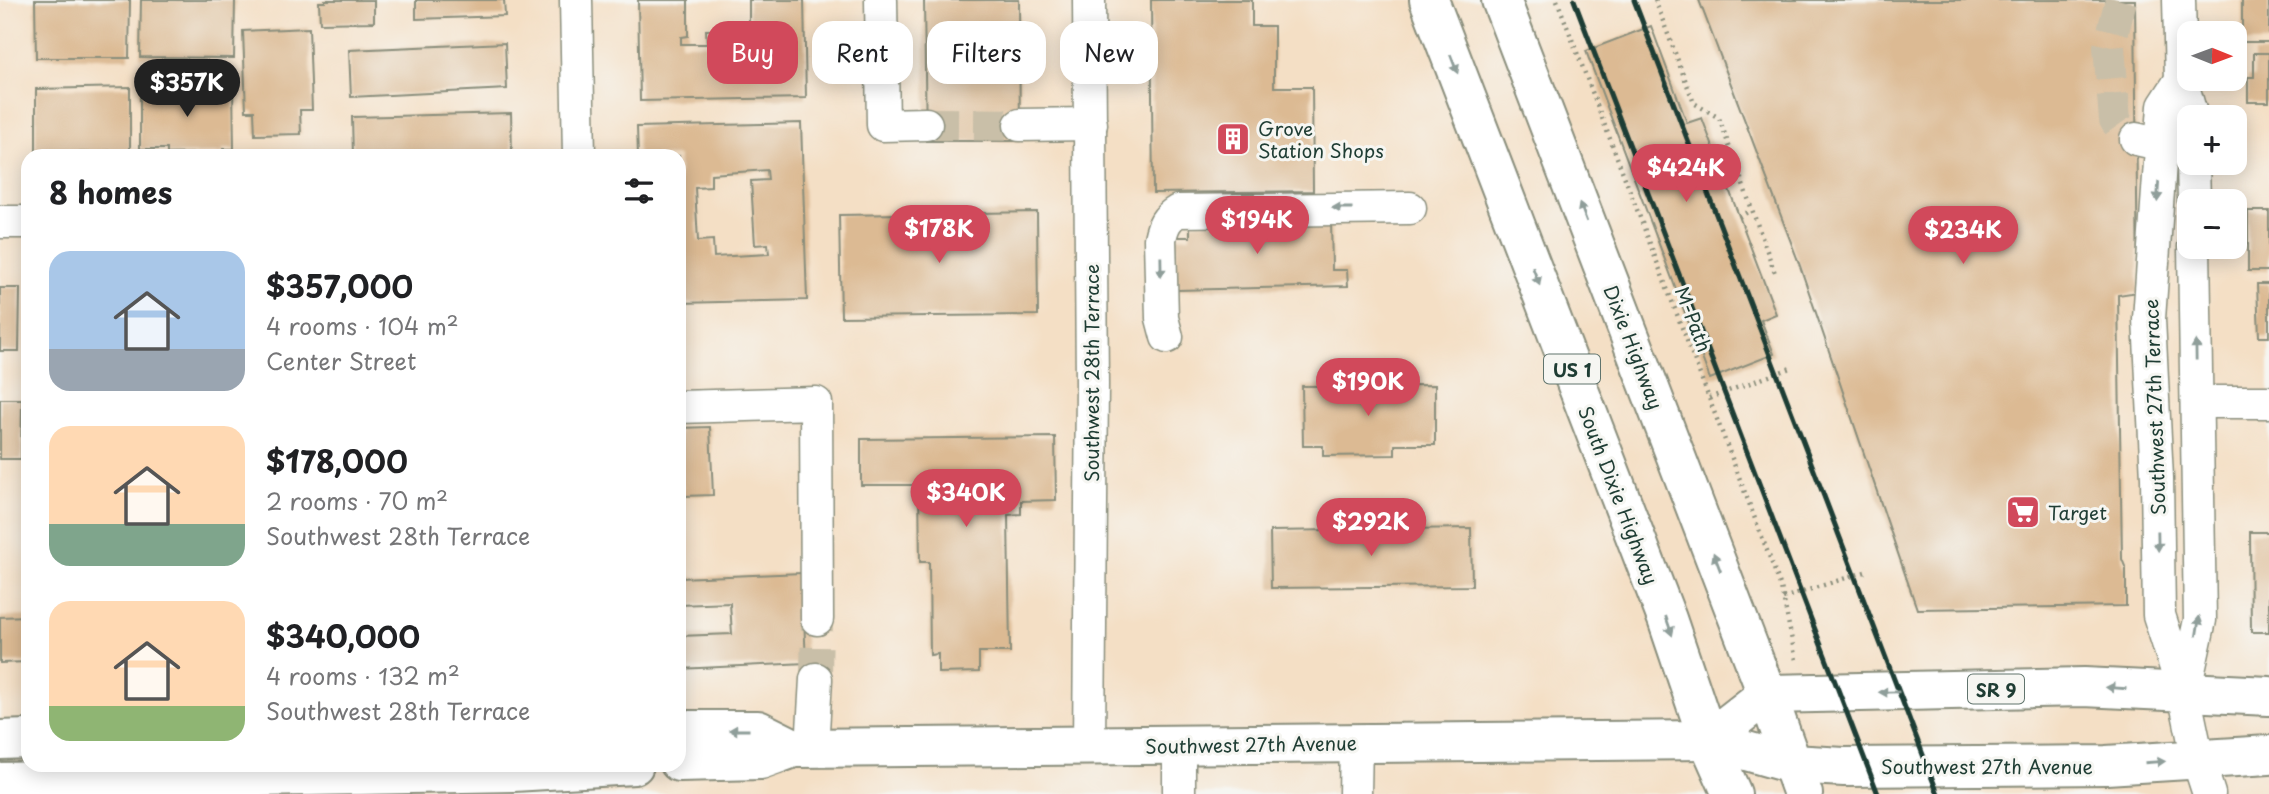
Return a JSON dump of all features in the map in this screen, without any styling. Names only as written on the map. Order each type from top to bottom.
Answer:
[{"type":"main road","name":"South Dixie Highway","points":[[1429,0],[1662,606],[1708,740],[1732,794]]},
{"type":"main road","name":"Dixie Highway","points":[[1502,0],[1767,694]]},
{"type":"main road","name":"SR 9","points":[[1767,694],[2084,687],[2269,696]]},
{"type":"main road","points":[[1708,740],[1767,694],[1798,779]]},
{"type":"main road","name":"Southwest 27th Avenue","points":[[686,730],[758,730],[803,748]]},
{"type":"main road","points":[[0,740],[21,739]]},
{"type":"main road","name":"Southwest 27th Avenue","points":[[686,762],[761,760],[803,748],[1708,740],[1798,779],[1965,767],[2106,765],[2203,777],[2269,755]]},
{"type":"main road","points":[[1924,794],[1965,767]]},
{"type":"main road","points":[[0,782],[143,787],[513,772],[586,776],[603,772]]},
{"type":"street","points":[[576,0],[579,149]]},
{"type":"street","points":[[881,0],[883,125],[926,124]]},
{"type":"street","name":"Southwest 28th Terrace","points":[[1089,0],[1089,746]]},
{"type":"street","points":[[2179,0],[2180,21]]},
{"type":"street","name":"Southwest 27th Terrace","points":[[2177,85],[2164,106],[2149,319],[2157,478],[2159,615],[2185,693],[2203,777]]},
{"type":"street","points":[[1020,125],[1091,124]]},
{"type":"street","points":[[1167,337],[1162,318],[1160,239],[1169,216],[1178,211],[1410,208]]},
{"type":"street","points":[[0,222],[21,222]]},
{"type":"street","name":"Southwest 27th Terrace","points":[[2185,693],[2200,620],[2194,259]]},
{"type":"street","points":[[2197,402],[2269,402]]},
{"type":"street","points":[[686,407],[816,403],[817,620]]},
{"type":"street","points":[[803,748],[816,679]]},
{"type":"street","points":[[1356,743],[1356,794]]},
{"type":"street","points":[[1179,744],[1179,794]]},
{"type":"path","name":"M-Path","points":[[1557,0],[1783,598],[1794,652]]},
{"type":"path","points":[[1655,0],[1694,103],[1719,118],[1776,276]]},
{"type":"path","points":[[1739,217],[1751,210]]},
{"type":"path","points":[[1709,398],[1791,368]]},
{"type":"path","points":[[1783,598],[1865,572]]},
{"type":"building","points":[[35,0],[130,0],[129,58],[36,58]]},
{"type":"building","points":[[141,0],[235,0],[234,58],[140,57]]},
{"type":"building","points":[[374,0],[374,22],[320,23],[319,2]]},
{"type":"building","points":[[416,0],[504,0],[505,16],[416,19]]},
{"type":"building","points":[[638,0],[688,0],[688,36],[681,37],[681,44],[707,44],[707,84],[798,84],[798,21],[749,21],[749,0],[804,0],[806,98],[640,101]]},
{"type":"building","points":[[924,0],[1019,0],[1019,21],[927,21],[927,84],[1020,84],[1020,141],[926,141]]},
{"type":"building","name":"Grove Station Shops","points":[[1151,0],[1252,0],[1252,26],[1274,26],[1274,87],[1312,87],[1313,191],[1153,193],[1152,84],[1158,84],[1158,21],[1151,21]]},
{"type":"building","points":[[1699,0],[2135,0],[2138,292],[2118,295],[2122,559],[2126,569],[2126,606],[1917,609],[1800,266]]},
{"type":"building","points":[[2242,0],[2269,0],[2269,42],[2247,42],[2247,21],[2242,21]]},
{"type":"building","points":[[1651,26],[1687,123],[1702,118],[1776,314],[1761,320],[1774,354],[1710,379],[1586,51]]},
{"type":"building","points":[[309,28],[312,110],[300,110],[301,134],[255,135],[254,111],[246,111],[243,31]]},
{"type":"building","points":[[505,43],[507,89],[351,97],[349,50]]},
{"type":"building","points":[[2254,53],[2269,53],[2269,102],[2248,102],[2248,77],[2254,77]]},
{"type":"building","points":[[233,86],[234,149],[140,149],[140,87]]},
{"type":"building","points":[[130,87],[130,149],[36,149],[36,89]]},
{"type":"building","points":[[511,113],[512,149],[353,149],[352,117]]},
{"type":"building","points":[[801,123],[807,300],[686,303],[686,149],[638,149],[637,127]],"holes":[[[767,170],[768,180],[751,181],[755,245],[768,244],[769,254],[714,257],[713,240],[698,241],[695,188],[711,187],[711,174]]]},
{"type":"building","points":[[2248,211],[2269,211],[2269,271],[2248,271]]},
{"type":"building","points":[[1037,212],[1038,315],[841,317],[839,215]]},
{"type":"building","points":[[1331,220],[1332,270],[1347,270],[1348,286],[1177,290],[1176,237],[1190,237],[1190,223]]},
{"type":"building","points":[[2257,284],[2269,284],[2269,337],[2259,337]]},
{"type":"building","points":[[0,288],[20,288],[19,351],[0,351]]},
{"type":"building","points":[[1435,385],[1435,445],[1395,445],[1395,455],[1323,456],[1323,446],[1303,446],[1302,386]]},
{"type":"building","points":[[0,399],[21,399],[21,459],[0,459]]},
{"type":"building","points":[[710,427],[713,495],[686,496],[686,428]]},
{"type":"building","points":[[1055,437],[1056,500],[1021,501],[1021,514],[1008,515],[1010,652],[979,652],[979,672],[938,673],[938,654],[930,655],[929,562],[920,562],[919,485],[861,485],[861,439]]},
{"type":"building","points":[[1471,528],[1472,586],[1271,588],[1270,531]]},
{"type":"building","points":[[2250,532],[2269,532],[2269,632],[2251,632]]},
{"type":"building","points":[[802,573],[806,663],[686,669],[686,636],[732,634],[730,603],[686,605],[686,578]]},
{"type":"building","points":[[21,616],[21,662],[0,663],[0,617]]},
{"type":"tunnel","points":[[2121,0],[2109,47],[2115,120],[2122,130],[2136,139]]},
{"type":"tunnel","points":[[926,124],[1020,125]]},
{"type":"tunnel","points":[[816,679],[817,619]]},
{"type":"railway","points":[[1574,0],[1878,794]]},
{"type":"railway","points":[[1634,0],[1938,794]]},
{"type":"place","name":"Grove Station Shops","points":[[1233,139]]},
{"type":"place","name":"Target","points":[[2023,512]]}]
